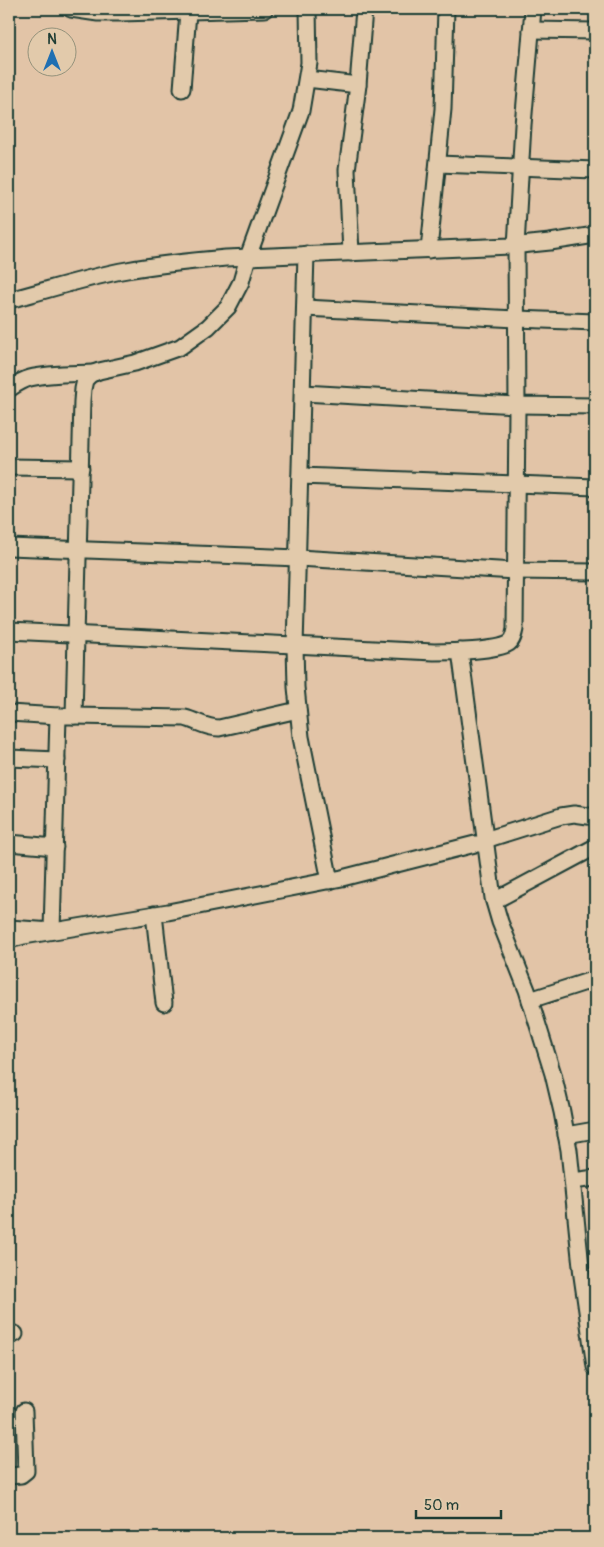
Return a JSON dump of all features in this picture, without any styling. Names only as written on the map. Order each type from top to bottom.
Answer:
[{"type":"street","points":[[71,9],[188,12],[265,9]]},
{"type":"street","points":[[9,389],[29,378],[94,373],[135,363],[180,347],[208,327],[228,307],[240,282],[301,111],[308,80],[308,9]]},
{"type":"street","points":[[351,253],[348,170],[358,85],[364,9]]},
{"type":"street","points":[[429,250],[443,109],[446,9]]},
{"type":"street","points":[[9,631],[434,652],[497,647],[508,644],[512,640],[515,629],[516,246],[523,124],[533,9]]},
{"type":"street","points":[[182,89],[188,12]]},
{"type":"street","points":[[531,30],[595,31]]},
{"type":"street","points":[[308,80],[358,85]]},
{"type":"street","points":[[438,164],[595,170]]},
{"type":"street","points":[[9,300],[126,270],[203,260],[516,246],[595,235]]},
{"type":"street","points":[[306,254],[295,646],[296,687],[301,737],[330,881]]},
{"type":"street","points":[[305,308],[595,322]]},
{"type":"street","points":[[74,716],[83,389],[85,380],[94,373]]},
{"type":"street","points":[[303,393],[595,406]]},
{"type":"street","points":[[9,467],[81,468]]},
{"type":"street","points":[[300,476],[595,487]]},
{"type":"street","points":[[9,547],[298,558],[515,571],[595,572]]},
{"type":"street","points":[[460,651],[494,901],[500,922],[530,1000],[553,1074],[566,1135],[582,1276],[595,1367]]},
{"type":"street","points":[[9,713],[58,716],[185,718],[208,727],[219,728],[298,710]]},
{"type":"street","points":[[52,931],[58,716]]},
{"type":"street","points":[[9,758],[57,760]]},
{"type":"street","points":[[9,940],[330,881],[485,842],[561,816],[574,814],[595,817]]},
{"type":"street","points":[[9,843],[55,847]]},
{"type":"street","points":[[494,901],[595,847]]},
{"type":"street","points":[[154,914],[164,1003]]},
{"type":"street","points":[[9,928],[52,931]]},
{"type":"street","points":[[530,1000],[595,979]]},
{"type":"street","points":[[566,1135],[595,1130]]},
{"type":"street","points":[[572,1181],[595,1178]]},
{"type":"street","points":[[9,1476],[21,1475],[26,1471],[24,1411]]}]
